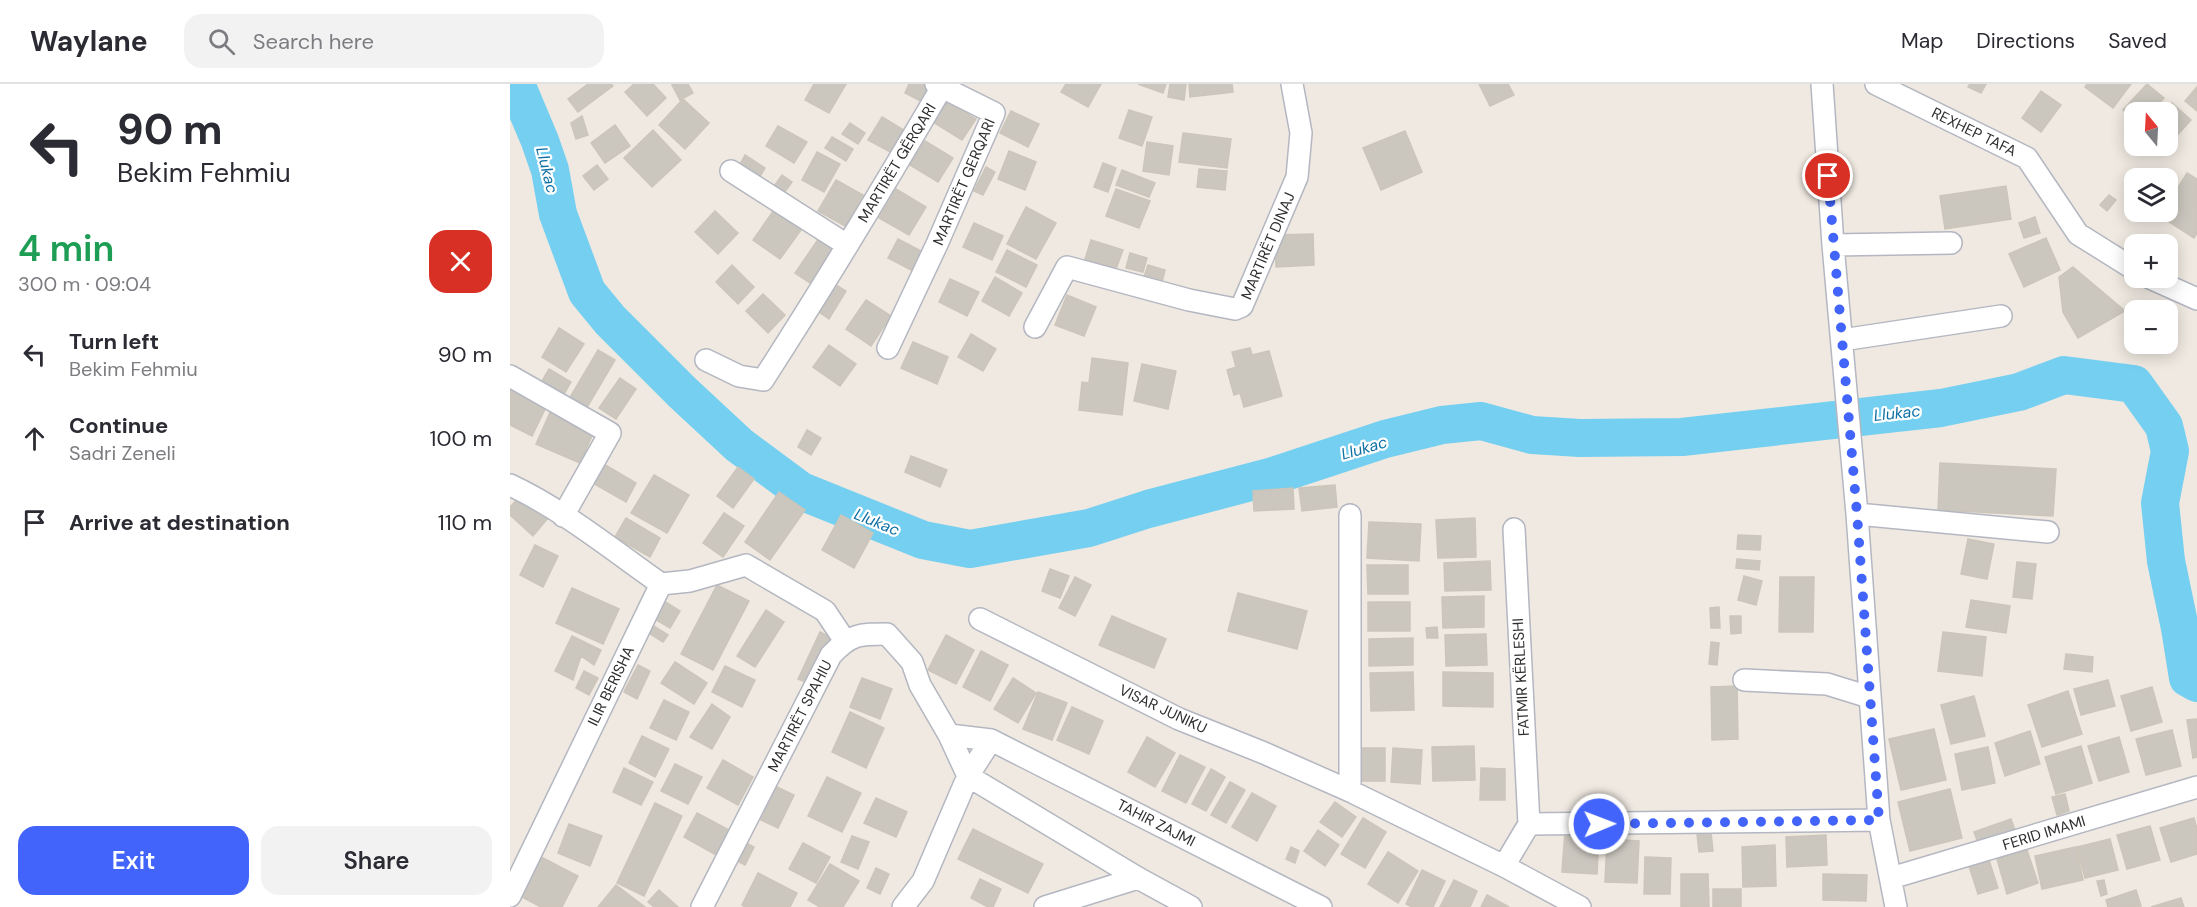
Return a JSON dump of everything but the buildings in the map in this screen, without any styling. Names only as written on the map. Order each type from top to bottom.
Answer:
[{"type":"street","name":"MARTIRËT DINAJ","points":[[1035,327],[1067,267],[1189,300],[1235,309],[1242,306],[1297,177],[1301,132],[1292,84]]},
{"type":"street","points":[[1822,84],[1879,820],[1896,907]]},
{"type":"street","name":"REXHEP TAFA","points":[[1876,84],[2027,158],[2078,234],[2124,263]]},
{"type":"street","name":"MARTIRËT GËRQARI","points":[[706,360],[739,376],[763,380],[823,288],[939,86]]},
{"type":"street","name":"MARTIRËT GERQARI","points":[[888,348],[925,272],[994,112],[939,86]]},
{"type":"street","points":[[731,171],[847,245]]},
{"type":"street","points":[[1833,245],[1951,243]]},
{"type":"street","points":[[2172,288],[2197,299]]},
{"type":"street","points":[[1842,340],[2001,316]]},
{"type":"street","points":[[510,376],[610,433],[563,516]]},
{"type":"street","points":[[518,489],[563,516],[661,584],[690,581],[746,566],[825,611],[844,641],[863,634],[887,634],[912,662],[930,704],[949,735],[968,776],[1138,879],[1191,907]]},
{"type":"street","points":[[1857,514],[2048,532]]},
{"type":"street","points":[[1350,515],[1350,791]]},
{"type":"street","name":"FATMIR KËRLESHI","points":[[1514,529],[1529,824]]},
{"type":"street","name":"ILIR BERISHA","points":[[510,896],[661,584]]},
{"type":"street","name":"VISAR JUNIKU","points":[[980,619],[1179,719],[1350,791],[1504,866],[1580,907]]},
{"type":"street","name":"MARTIRËT SPAHIU","points":[[702,907],[831,655],[844,641]]},
{"type":"street","points":[[1744,680],[1827,684],[1869,697]]},
{"type":"street","name":"TAHIR ZAJMI","points":[[949,735],[991,740],[1321,907]]},
{"type":"street","points":[[903,907],[923,880],[968,776],[991,740]]},
{"type":"street","name":"FERID IMAMI","points":[[1890,879],[2197,787]]},
{"type":"street","points":[[1504,866],[1529,824],[1879,820]]},
{"type":"street","points":[[1045,907],[1138,879]]},
{"type":"waterway","name":"Llukac","points":[[516,84],[550,170],[558,214],[587,292],[610,320],[739,445],[801,491],[923,540],[970,549],[1089,528],[1148,509],[1270,477],[1385,439],[1442,425],[1481,421],[1532,435],[1580,438],[1682,437],[1941,408],[2019,392],[2064,375],[2134,384],[2164,426],[2170,451],[2160,503],[2166,561],[2188,678],[2197,683]]},
{"type":"route","points":[[1599,824],[1879,820],[1857,514],[1828,176]]}]
